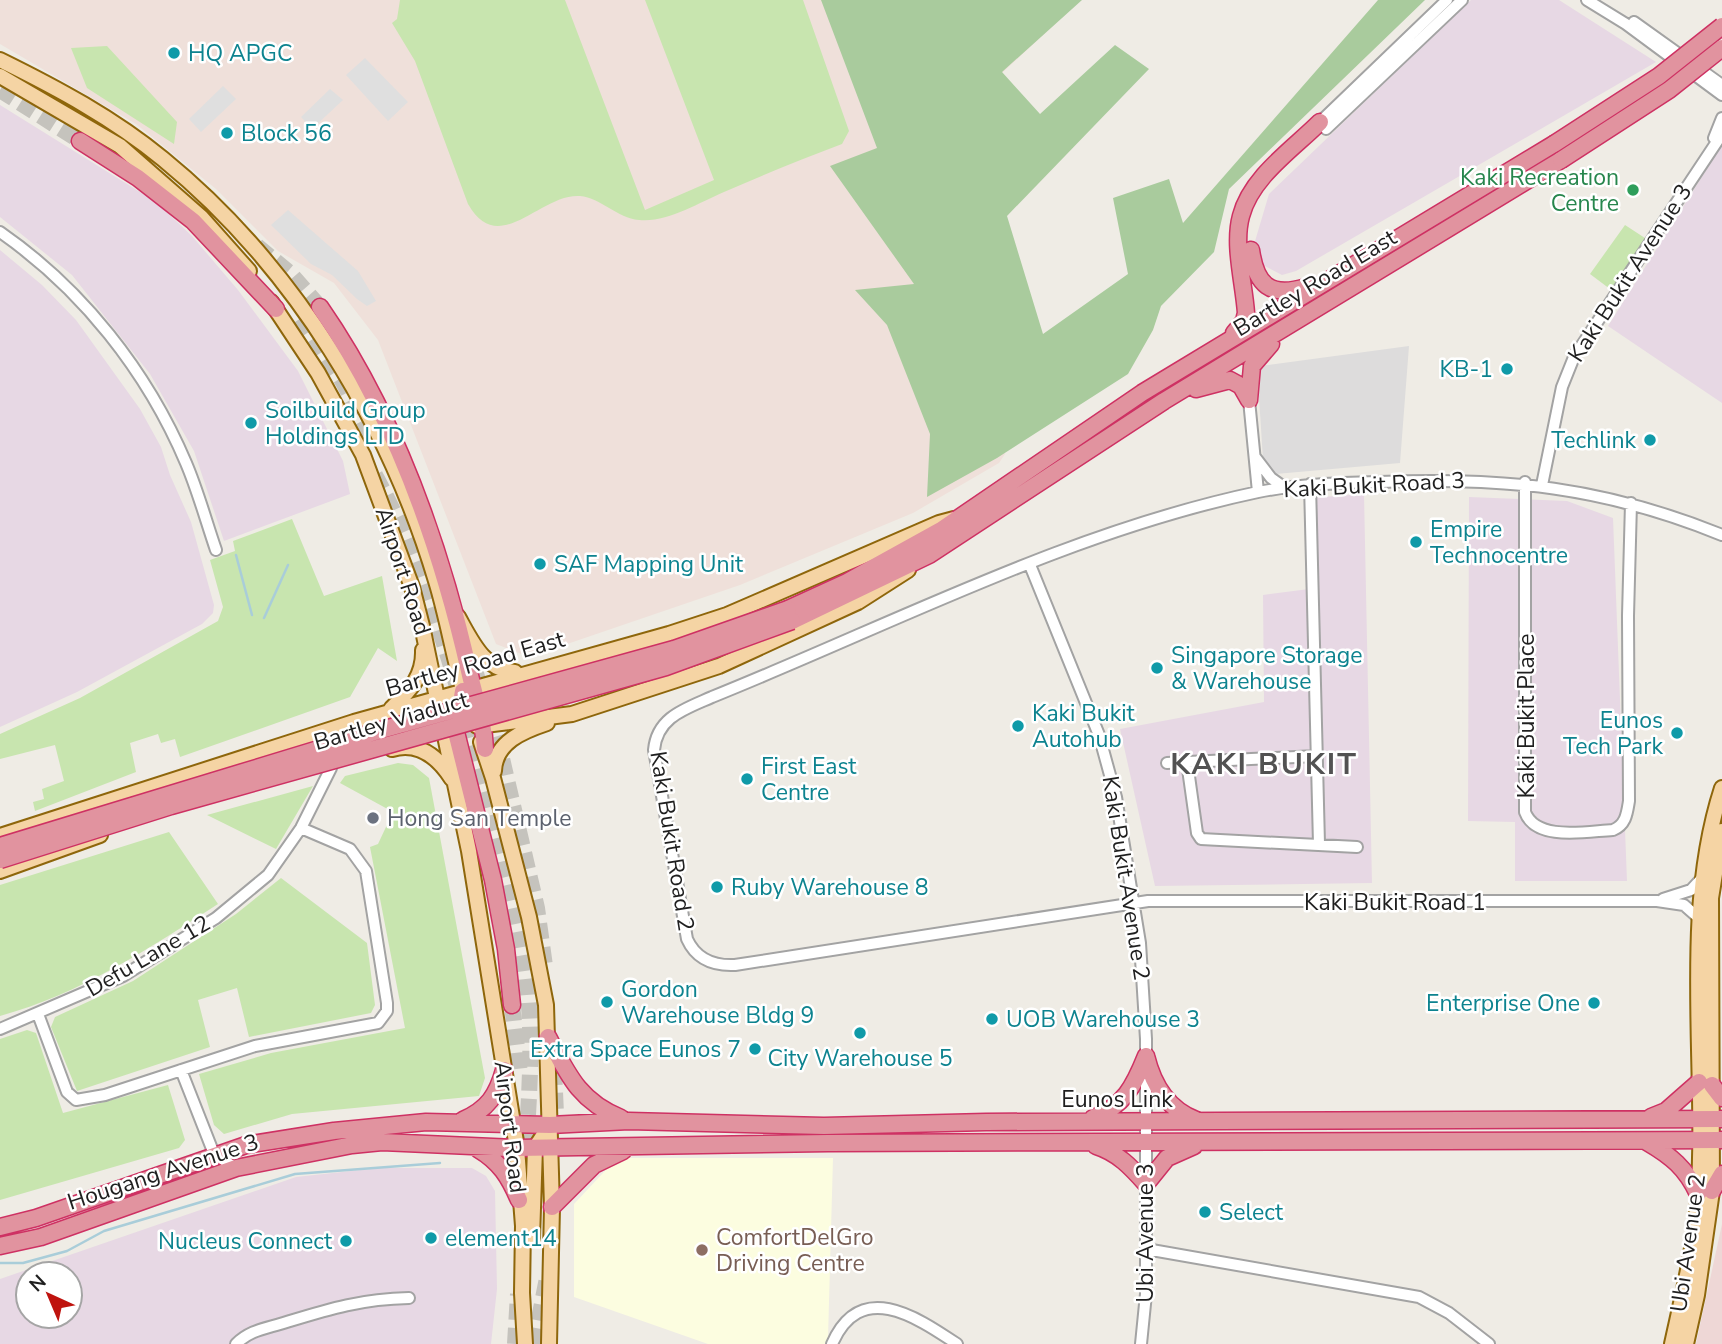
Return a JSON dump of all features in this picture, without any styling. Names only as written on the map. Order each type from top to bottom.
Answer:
[{"type":"highway","name":"Bartley Road East","points":[[790,615],[899,555],[1081,432],[1554,144],[1659,76],[1722,26]]},
{"type":"highway","name":"Bartley Road East","points":[[790,615],[929,555],[1164,401],[1561,160],[1669,90],[1722,48]]},
{"type":"highway","points":[[1323,126],[1270,183],[1253,213],[1249,235],[1253,268],[1266,286],[1288,293],[1330,279]]},
{"type":"highway","points":[[1226,342],[1244,321],[1240,217],[1250,195],[1263,177],[1323,126]]},
{"type":"highway","points":[[80,141],[138,178],[193,221],[276,309]]},
{"type":"highway","points":[[320,307],[350,350],[396,442],[457,616],[468,690],[485,749]]},
{"type":"highway","points":[[1250,400],[1250,375],[1255,359],[1293,323]]},
{"type":"highway","points":[[1164,401],[1230,380],[1241,386],[1250,400]]},
{"type":"highway","name":"Bartley Viaduct","points":[[0,846],[381,730],[790,615]]},
{"type":"highway","name":"Bartley Viaduct","points":[[0,860],[171,806],[666,667],[790,615]]},
{"type":"highway","points":[[468,690],[451,733],[493,880],[506,949],[512,1005]]},
{"type":"highway","points":[[548,1037],[580,1091],[597,1109],[629,1121]]},
{"type":"highway","points":[[1146,1056],[1152,1080],[1167,1101],[1186,1117],[1198,1121]]},
{"type":"highway","points":[[1082,1122],[1108,1112],[1127,1096],[1146,1056]]},
{"type":"highway","points":[[457,1122],[490,1104],[497,1094],[504,1070]]},
{"type":"highway","points":[[1646,1120],[1667,1111],[1705,1084],[1722,1098]]},
{"type":"highway","name":"Eunos Link","points":[[513,1123],[550,1125],[629,1121],[824,1126],[1711,1119]]},
{"type":"highway","name":"Hougang Avenue 3","points":[[0,1227],[55,1211],[246,1145],[334,1131],[457,1122],[513,1123]]},
{"type":"highway","name":"Eunos Link","points":[[543,1148],[1084,1142],[1711,1140]]},
{"type":"highway","points":[[1645,1141],[1674,1158],[1705,1193],[1722,1174]]},
{"type":"highway","name":"Hougang Avenue 3","points":[[0,1246],[61,1230],[236,1168],[352,1144],[430,1142],[472,1147],[543,1148]]},
{"type":"highway","points":[[1084,1142],[1110,1150],[1146,1184],[1167,1158],[1203,1143]]},
{"type":"highway","points":[[552,1207],[577,1179],[605,1157],[643,1146]]},
{"type":"highway","points":[[472,1147],[495,1159],[508,1175],[519,1200]]},
{"type":"highway","points":[[188,1164],[199,1170],[204,1179]]},
{"type":"main road","name":"Airport Road","points":[[0,60],[69,94],[162,158],[200,191],[264,257],[338,363],[383,446],[408,501],[436,581],[468,690]]},
{"type":"main road","name":"Airport Road","points":[[0,76],[101,133],[138,160],[221,236],[276,309],[326,386],[363,455],[412,587],[439,697],[451,733],[455,783],[517,1148],[523,1226],[525,1344]]},
{"type":"main road","points":[[326,386],[338,369],[338,363]]},
{"type":"main road","name":"Bartley Road East","points":[[0,836],[387,712],[670,634],[727,615],[939,523],[956,519]]},
{"type":"main road","name":"Bartley Road East","points":[[451,733],[479,726],[572,714],[748,654],[858,602],[929,555]]},
{"type":"main road","points":[[457,616],[479,652],[494,668],[526,673]]},
{"type":"main road","points":[[387,712],[415,685],[424,663],[422,626]]},
{"type":"main road","points":[[493,778],[497,755],[509,741],[531,729],[572,714]]},
{"type":"main road","points":[[0,871],[190,808],[324,774],[408,747],[422,749],[441,762],[455,783]]},
{"type":"main road","name":"Airport Road","points":[[485,749],[529,917],[546,1005],[550,1125],[543,1148],[525,1344]]},
{"type":"main road","points":[[185,777],[178,795],[181,802],[190,808]]},
{"type":"main road","points":[[1705,1084],[1700,920],[1709,836],[1722,788]]},
{"type":"main road","points":[[1705,1084],[1712,898],[1722,831]]},
{"type":"main road","name":"Ubi Avenue 2","points":[[1686,1344],[1700,1283],[1711,1140],[1711,1119],[1705,1084]]},
{"type":"main road","name":"Airport Road","points":[[543,1148],[552,1207],[549,1344]]},
{"type":"main road","name":"Ubi Avenue 2","points":[[1672,1344],[1705,1193]]},
{"type":"street","points":[[1323,126],[1447,0]]},
{"type":"street","points":[[1323,126],[1462,0]]},
{"type":"street","points":[[1587,0],[1647,39],[1722,95]]},
{"type":"street","points":[[1600,0],[1662,40],[1722,85]]},
{"type":"street","points":[[1709,75],[1722,76]]},
{"type":"street","name":"Kaki Bukit Avenue 3","points":[[1710,148],[1722,118]]},
{"type":"street","name":"Kaki Bukit Avenue 3","points":[[1542,485],[1562,387],[1570,364],[1710,148],[1722,134]]},
{"type":"street","points":[[0,232],[74,293],[110,335],[146,386],[186,463],[216,550]]},
{"type":"street","points":[[1250,400],[1258,492]]},
{"type":"street","points":[[1255,457],[1275,482],[1285,488]]},
{"type":"street","name":"Kaki Bukit Road 3","points":[[1030,565],[1144,522],[1258,492],[1310,484],[1455,480],[1525,482],[1632,503],[1722,535]]},
{"type":"street","name":"Kaki Bukit Place","points":[[1525,482],[1525,812],[1531,823],[1544,831],[1613,830],[1622,825],[1626,818],[1629,801],[1628,616],[1632,503]]},
{"type":"street","points":[[1310,484],[1318,844]]},
{"type":"street","name":"Kaki Bukit Road 2","points":[[1030,565],[689,707],[662,725],[654,750],[687,939],[691,949],[705,960],[715,964],[735,965],[1134,904]]},
{"type":"street","name":"Kaki Bukit Avenue 2","points":[[1030,565],[1099,735],[1116,797],[1144,977],[1145,1122]]},
{"type":"street","points":[[1167,764],[1317,756]]},
{"type":"street","points":[[1187,762],[1196,833],[1201,839],[1357,846]]},
{"type":"street","name":"Defu Lane 12","points":[[0,1029],[123,976],[216,918],[268,875],[301,828],[324,774]]},
{"type":"street","points":[[38,1014],[67,1092],[76,1100],[104,1095],[255,1046],[378,1023],[387,1011],[366,871],[350,849],[301,828]]},
{"type":"street","name":"Kaki Bukit Road 1","points":[[1657,901],[1685,893],[1703,876]]},
{"type":"street","name":"Kaki Bukit Road 1","points":[[1134,904],[1147,901],[1657,901],[1685,905],[1700,920]]},
{"type":"street","points":[[181,1070],[214,1154],[236,1168]]},
{"type":"street","name":"Ubi Avenue 3","points":[[1141,1344],[1146,1249],[1145,1122]]},
{"type":"street","points":[[1146,1249],[1419,1297],[1449,1313],[1489,1344]]},
{"type":"street","points":[[236,1344],[249,1333],[335,1306],[368,1300],[409,1298]]},
{"type":"street","points":[[832,1344],[845,1320],[855,1312],[873,1307],[884,1308],[935,1330],[957,1344]]},
{"type":"shaded area","points":[[0,0],[1081,0],[897,170],[1005,454],[999,463],[913,513],[740,585],[529,657],[496,644],[378,340],[334,283],[278,251],[216,189],[136,124],[0,44]]},
{"type":"shaded area","points":[[1471,0],[1559,0],[1656,62],[1296,271],[1282,275],[1261,264],[1253,248],[1269,194]]},
{"type":"shaded area","points":[[365,58],[408,102],[388,121],[346,75]]},
{"type":"shaded area","points":[[223,86],[236,99],[201,132],[189,119]]},
{"type":"shaded area","points":[[330,89],[343,100],[312,129],[301,117]]},
{"type":"shaded area","points":[[0,105],[156,202],[192,236],[238,290],[298,371],[343,461],[350,494],[224,541],[194,451],[150,374],[72,275],[0,217]]},
{"type":"shaded area","points":[[1722,145],[1722,403],[1608,326]]},
{"type":"shaded area","points":[[288,210],[358,271],[376,301],[367,306],[357,299],[332,275],[311,264],[271,225]]},
{"type":"shaded area","points":[[0,250],[42,285],[76,320],[140,409],[161,447],[191,522],[214,605],[213,613],[202,624],[77,692],[0,727]]},
{"type":"shaded area","points":[[1409,346],[1400,463],[1264,475],[1259,397],[1260,366]]},
{"type":"shaded area","points":[[1364,494],[1372,883],[1155,886],[1120,729],[1264,702],[1263,595],[1309,589],[1308,498]]},
{"type":"shaded area","points":[[1469,497],[1567,501],[1613,518],[1627,881],[1515,881],[1515,822],[1468,821]]},
{"type":"shaded area","name":"ComfortDelGro Driving Centre","points":[[617,1158],[833,1158],[828,1338],[825,1344],[708,1344],[574,1297],[574,1204]]},
{"type":"shaded area","points":[[379,1168],[472,1168],[486,1176],[495,1191],[497,1289],[491,1344],[0,1344],[0,1279],[14,1274],[14,1330],[84,1330],[84,1260],[55,1260],[296,1177]]},
{"type":"shaded area","points":[[1722,1224],[1722,1344],[1696,1344]]},
{"type":"green space","points":[[400,0],[565,0],[645,210],[714,180],[645,0],[803,0],[849,131],[842,144],[660,218],[631,218],[595,200],[580,196],[565,198],[507,225],[493,226],[480,219],[468,204],[415,61],[392,23],[397,19]]},
{"type":"green space","points":[[821,0],[1082,0],[1002,72],[1040,114],[1115,45],[1149,69],[1007,216],[1043,334],[1128,274],[1113,198],[1169,179],[1183,223],[1378,0],[1425,0],[1229,189],[1214,252],[1161,306],[1153,330],[1128,374],[997,458],[927,497],[930,434],[887,325],[855,290],[914,284],[830,166],[877,148]]},
{"type":"green space","points":[[107,46],[177,122],[174,144],[87,88],[71,48]]},
{"type":"green space","points":[[1625,225],[1648,240],[1614,292],[1590,274]]},
{"type":"green space","points":[[292,519],[324,596],[382,576],[397,661],[378,648],[350,697],[180,757],[175,739],[161,743],[158,734],[130,743],[136,772],[35,811],[33,802],[44,799],[42,789],[64,781],[55,745],[0,759],[0,734],[80,698],[218,621],[223,607],[210,560],[235,551],[233,541]]},
{"type":"green space","points":[[398,763],[413,765],[429,778],[485,1078],[479,1096],[292,1114],[224,1134],[214,1125],[199,1074],[271,1053],[405,1028],[370,847],[378,844],[393,812],[340,783],[345,776]]},
{"type":"green space","points":[[313,786],[276,849],[207,815]]},
{"type":"green space","points":[[169,832],[218,904],[140,953],[86,982],[30,1007],[0,1016],[0,885]]},
{"type":"green space","points":[[281,878],[367,943],[375,1005],[371,1013],[249,1037],[237,988],[198,1000],[210,1047],[77,1091],[51,1027],[55,1017],[133,981],[236,914]]},
{"type":"green space","points":[[27,1030],[36,1033],[63,1113],[168,1085],[185,1140],[179,1148],[0,1200],[0,1039]]},
{"type":"waterway","points":[[236,555],[252,615]]},
{"type":"waterway","points":[[264,618],[288,565]]},
{"type":"waterway","points":[[0,1263],[23,1263],[67,1251],[104,1231],[295,1174],[440,1163]]},
{"type":"tunnel","points":[[43,89],[114,131]]},
{"type":"tunnel","points":[[0,90],[80,141]]},
{"type":"tunnel","points":[[257,246],[290,273],[320,307]]},
{"type":"tunnel","points":[[301,318],[343,382],[373,440]]},
{"type":"tunnel","points":[[375,475],[414,558],[446,648],[516,918],[527,984],[530,1028],[524,1181]]},
{"type":"tunnel","points":[[467,645],[500,750],[537,908],[545,966]]},
{"type":"tunnel","points":[[512,1005],[520,1073]]},
{"type":"tunnel","points":[[554,1069],[557,1137]]},
{"type":"tunnel","points":[[534,1344],[547,1278]]},
{"type":"tunnel","points":[[515,1344],[518,1294]]},
{"type":"place","name":"HQ APGC","points":[[174,53]]},
{"type":"place","name":"Block 56","points":[[227,133]]},
{"type":"place","name":"Kaki Recreation Centre","points":[[1633,190]]},
{"type":"place","name":"KB-1","points":[[1507,369]]},
{"type":"place","name":"Soilbuild Group Holdings LTD","points":[[251,423]]},
{"type":"place","name":"Techlink","points":[[1650,440]]},
{"type":"place","name":"Empire Technocentre","points":[[1416,542]]},
{"type":"place","name":"SAF Mapping Unit","points":[[540,564]]},
{"type":"place","name":"Singapore Storage & Warehouse","points":[[1157,668]]},
{"type":"place","name":"Kaki Bukit Autohub","points":[[1018,726]]},
{"type":"place","name":"Eunos Tech Park","points":[[1677,733]]},
{"type":"place","name":"First East Centre","points":[[747,779]]},
{"type":"place","name":"Hong San Temple","points":[[373,818]]},
{"type":"place","name":"Ruby Warehouse 8","points":[[717,887]]},
{"type":"place","name":"Gordon Warehouse Bldg 9","points":[[607,1002]]},
{"type":"place","name":"Enterprise One","points":[[1594,1003]]},
{"type":"place","name":"UOB Warehouse 3","points":[[992,1019]]},
{"type":"place","name":"City Warehouse 5","points":[[860,1033]]},
{"type":"place","name":"Extra Space Eunos 7","points":[[755,1049]]},
{"type":"place","name":"Select","points":[[1205,1212]]},
{"type":"place","name":"element14","points":[[431,1238]]},
{"type":"place","name":"Nucleus Connect","points":[[346,1241]]},
{"type":"place","name":"ComfortDelGro Driving Centre","points":[[702,1250]]},
{"type":"district","name":"KAKI BUKIT","points":[[1264,764]]}]
